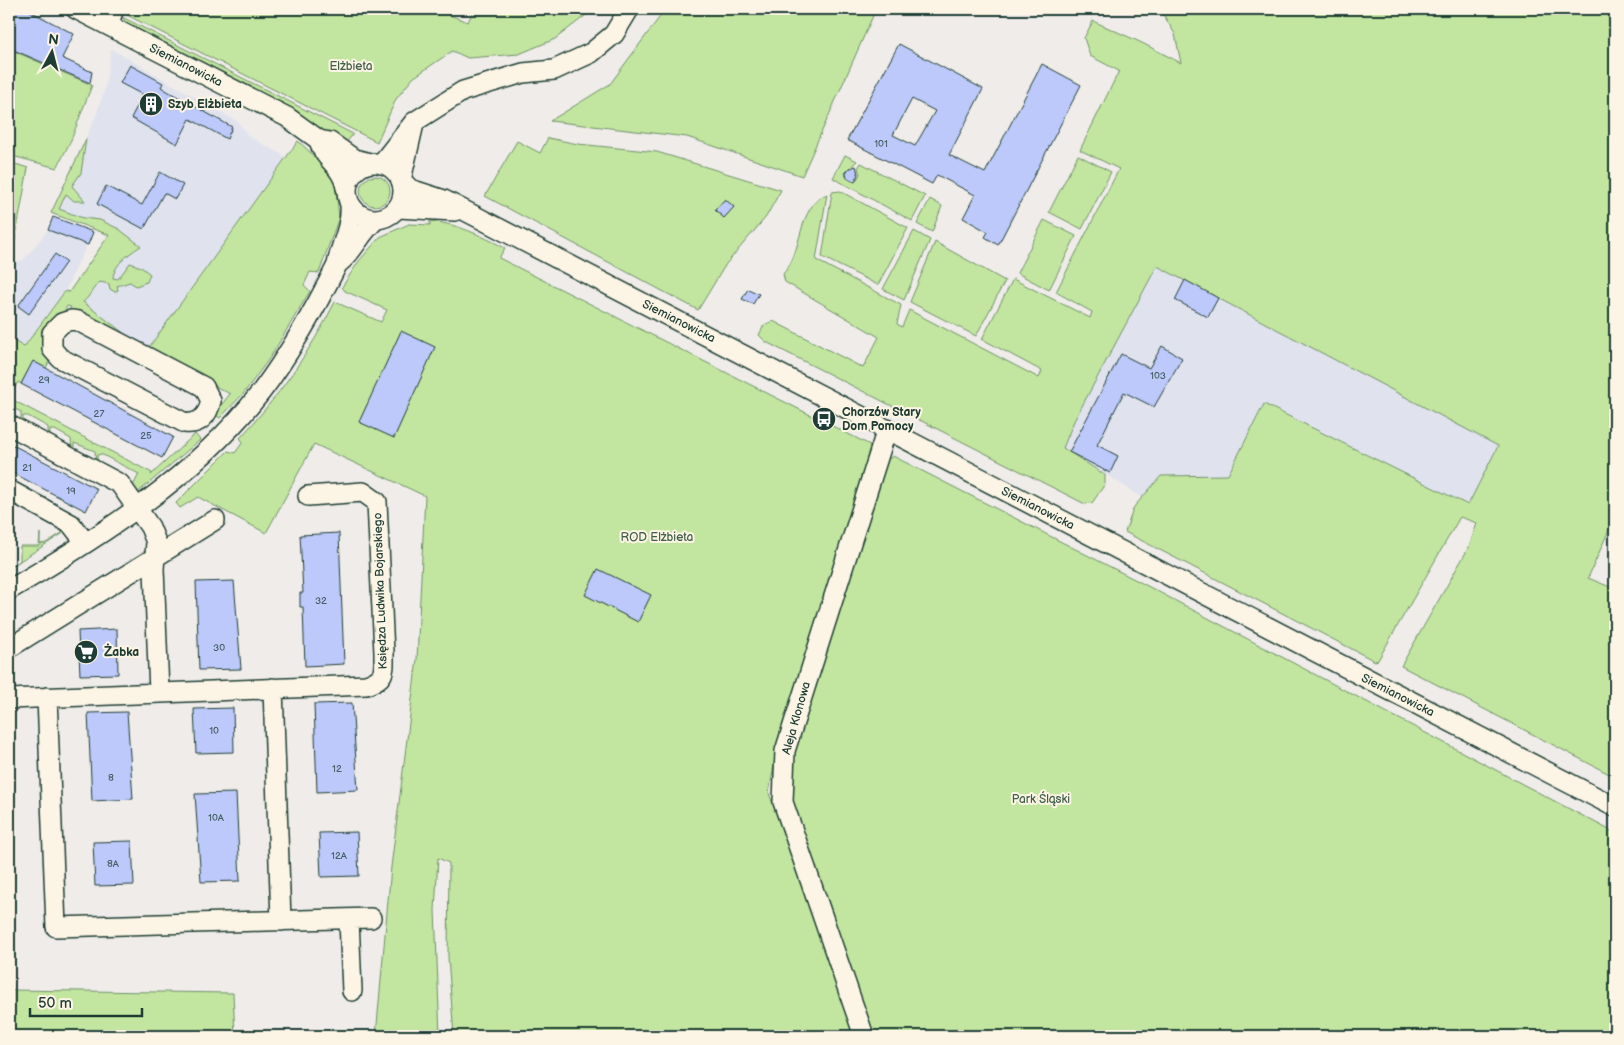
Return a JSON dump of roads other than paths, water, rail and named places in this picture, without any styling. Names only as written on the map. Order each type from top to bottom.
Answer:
[{"type":"street","name":"Siemianowicka","points":[[76,9],[111,17],[287,118],[319,140],[330,142],[354,159],[375,163]]},
{"type":"street","points":[[338,265],[339,251],[350,219],[348,197],[352,174],[360,167],[375,163],[414,122],[463,91],[523,73],[554,70],[592,53],[614,34],[629,9]]},
{"type":"street","points":[[9,590],[137,508],[181,475],[224,434],[257,396],[286,358],[338,265],[348,255],[368,226],[388,216],[398,208],[403,195],[401,180],[414,122]]},
{"type":"street","name":"Siemianowicka","points":[[319,140],[321,149],[343,173],[348,197]]},
{"type":"street","points":[[375,163],[391,168],[401,180]]},
{"type":"street","name":"Siemianowicka","points":[[401,180],[410,189],[444,200],[1615,807]]},
{"type":"street","points":[[348,197],[361,216],[377,220]]},
{"type":"street","name":"Siemianowicka","points":[[398,208],[461,210]]},
{"type":"street","points":[[78,321],[204,387],[211,401],[206,416],[197,422],[185,423],[60,358],[51,345],[52,333],[62,323],[78,321]]},
{"type":"street","points":[[206,416],[224,434]]},
{"type":"street","points":[[9,425],[120,484],[137,508],[156,542],[153,558],[160,692]]},
{"type":"street","name":"Aleja Klonowa","points":[[864,1036],[783,802],[783,766],[788,742],[887,429]]},
{"type":"street","points":[[9,490],[71,524],[85,542]]},
{"type":"street","name":"Księdza Ludwika Bojarskiego","points":[[9,699],[366,685],[379,681],[384,672],[377,502],[363,492],[308,496]]},
{"type":"street","points":[[9,648],[216,520]]},
{"type":"street","points":[[273,688],[281,920]]},
{"type":"street","points":[[47,697],[56,927],[371,918]]},
{"type":"street","points":[[349,918],[352,991]]},
{"type":"place","name":"Szyb Elżbieta","points":[[151,104]]},
{"type":"place","name":"Chorzów Stary Dom Pomocy","points":[[824,419]]},
{"type":"place","name":"Żabka","points":[[86,652]]},
{"type":"park label","name":"Elżbieta","points":[[351,66]]},
{"type":"park label","name":"ROD Elżbieta","points":[[657,537]]},
{"type":"park label","name":"Park Śląski","points":[[1041,799]]}]
